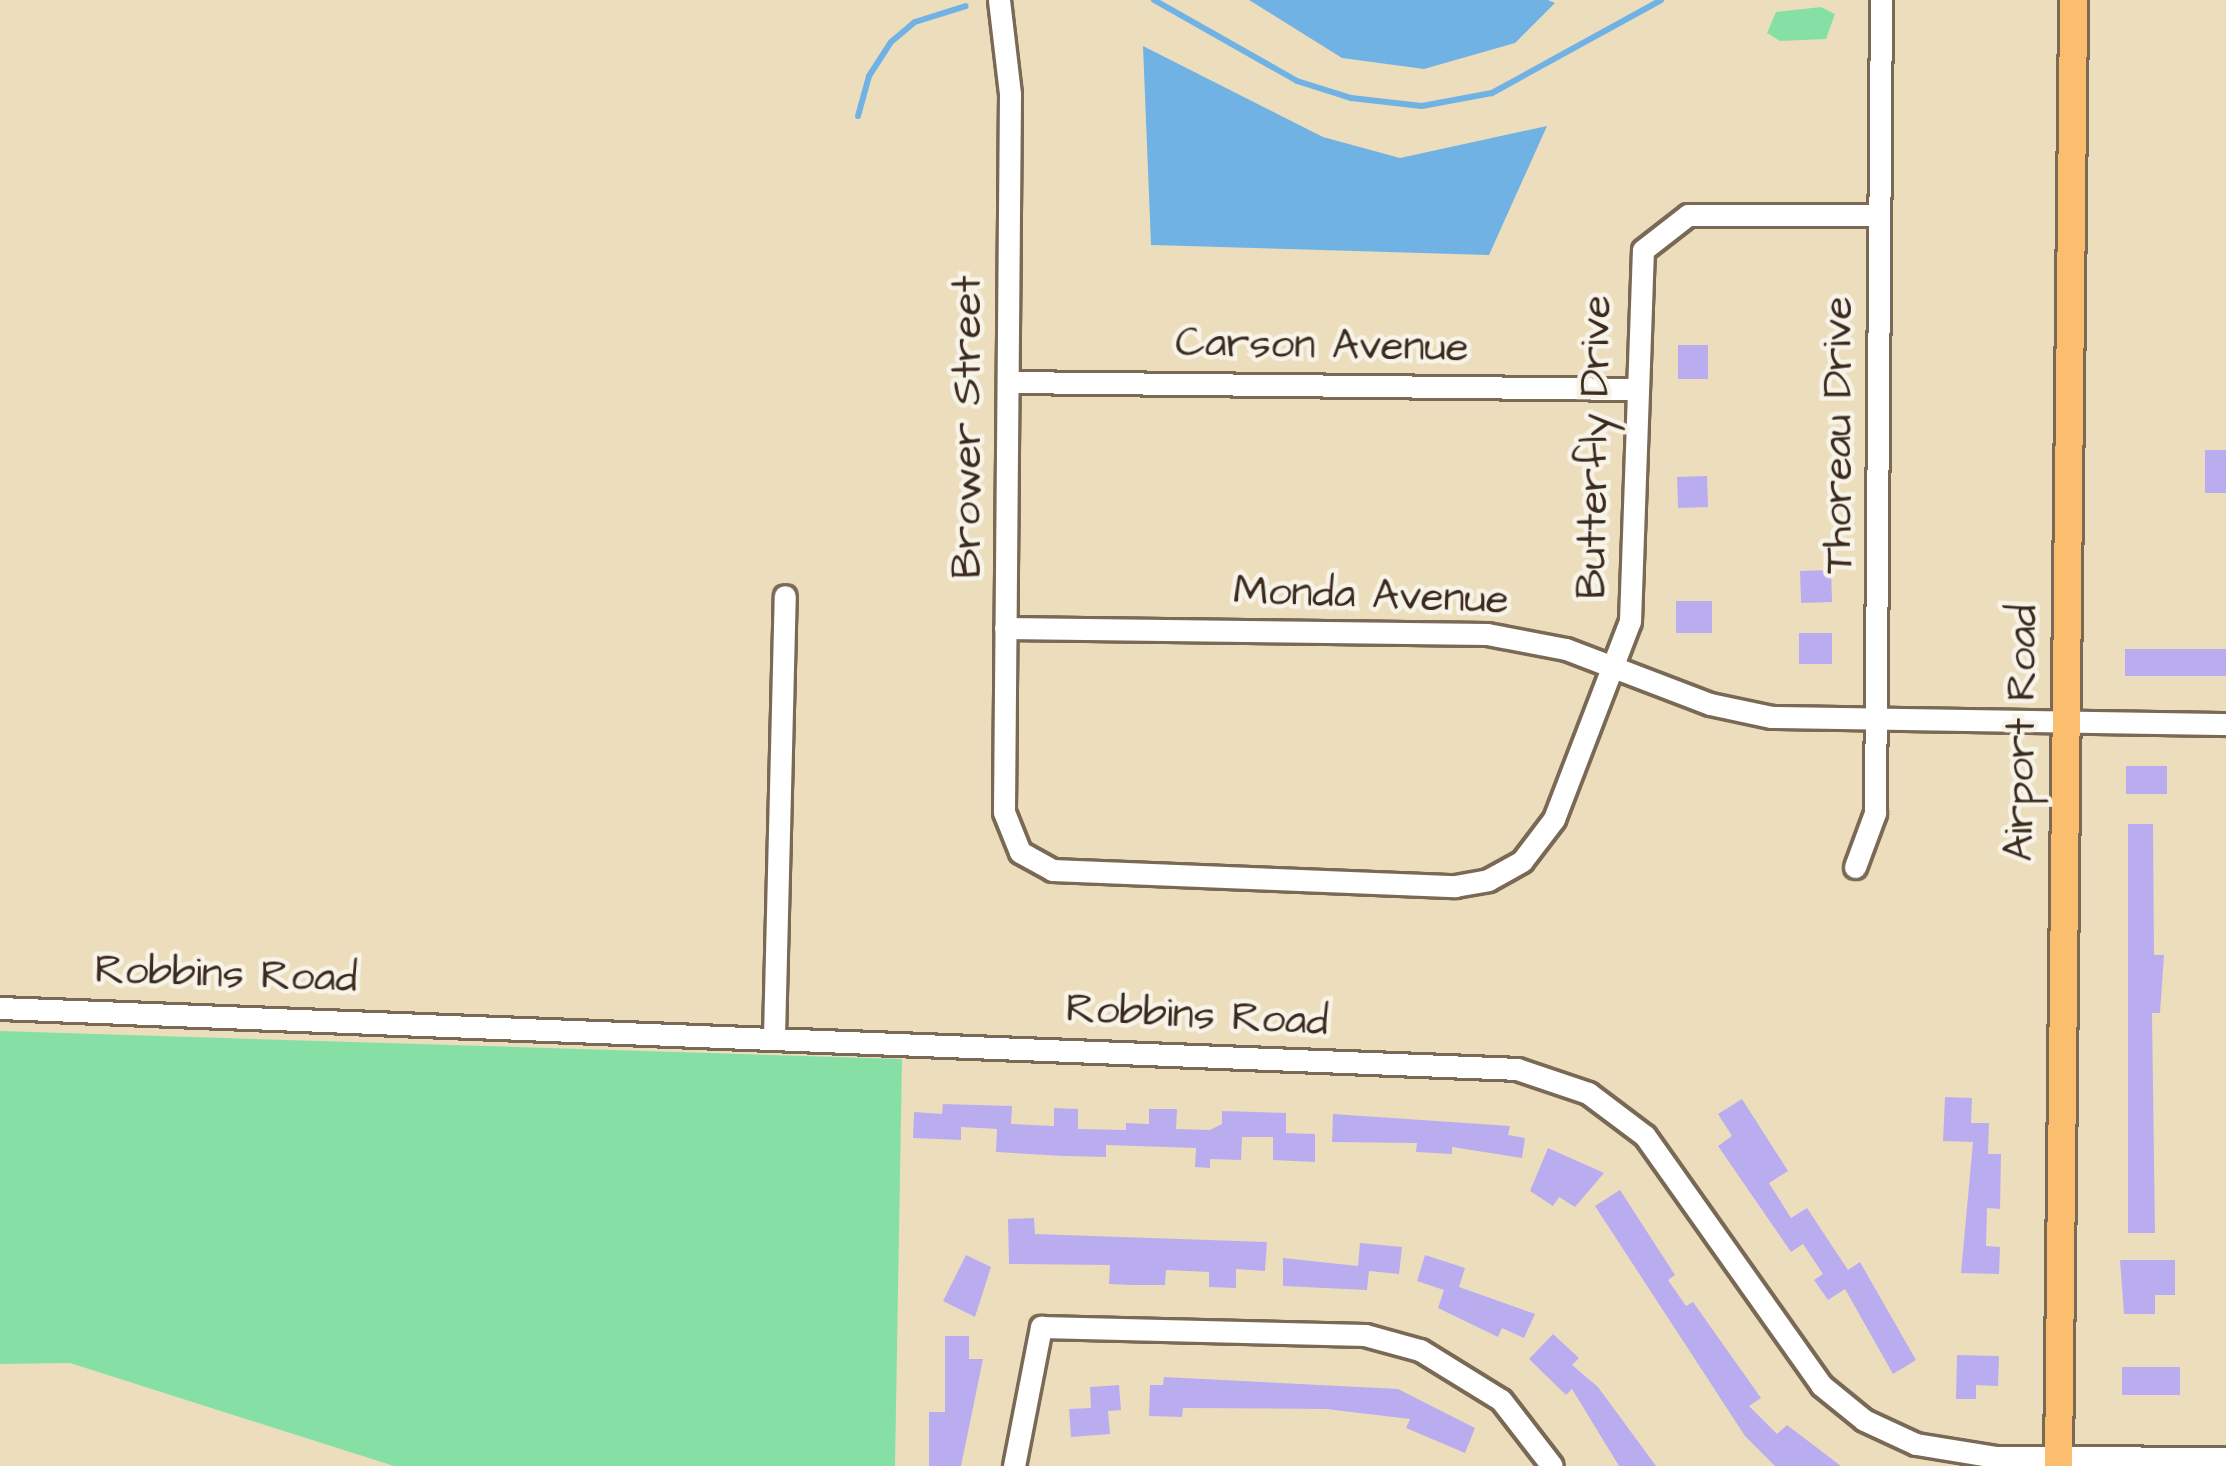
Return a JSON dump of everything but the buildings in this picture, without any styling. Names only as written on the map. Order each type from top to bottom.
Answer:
[{"type":"main road","name":"Airport Road","points":[[2058,1462],[2073,0]]},
{"type":"street","name":"Brower Street","points":[[999,0],[1009,80],[1004,812],[1020,852]]},
{"type":"street","name":"Thoreau Drive","points":[[1855,867],[1873,826],[1881,0]]},
{"type":"street","name":"Butterfly Drive","points":[[1020,852],[1066,872],[1482,882],[1516,866],[1544,837],[1616,667],[1634,587],[1637,269],[1664,226],[1695,214],[1879,215]]},
{"type":"street","name":"Carson Avenue","points":[[1008,382],[1635,389]]},
{"type":"street","points":[[774,1036],[784,596]]},
{"type":"street","name":"Monda Avenue","points":[[1005,628],[1487,634],[1616,667],[1732,710],[1876,720],[2226,724]]},
{"type":"street","name":"Robbins Road","points":[[0,1008],[1517,1069],[1588,1093],[1645,1136],[1821,1385],[1864,1420],[1916,1444],[2058,1462],[2226,1458]]},
{"type":"street","points":[[1014,1466],[1041,1328],[1365,1335],[1402,1345],[1501,1400],[1552,1466]]},
{"type":"green space","points":[[1821,7],[1835,14],[1826,39],[1780,41],[1767,33],[1776,12]]},
{"type":"green space","points":[[0,1031],[902,1059],[895,1466],[394,1466],[70,1363],[0,1364]]},
{"type":"water","points":[[1249,0],[1555,3],[1515,43],[1424,69],[1342,58]]},
{"type":"water","points":[[1143,46],[1323,137],[1400,158],[1547,126],[1489,255],[1151,245]]},
{"type":"waterway","points":[[1154,0],[1297,81],[1351,98],[1422,106],[1492,93],[1661,0]]},
{"type":"waterway","points":[[858,116],[869,76],[891,42],[915,22],[966,6]]}]
